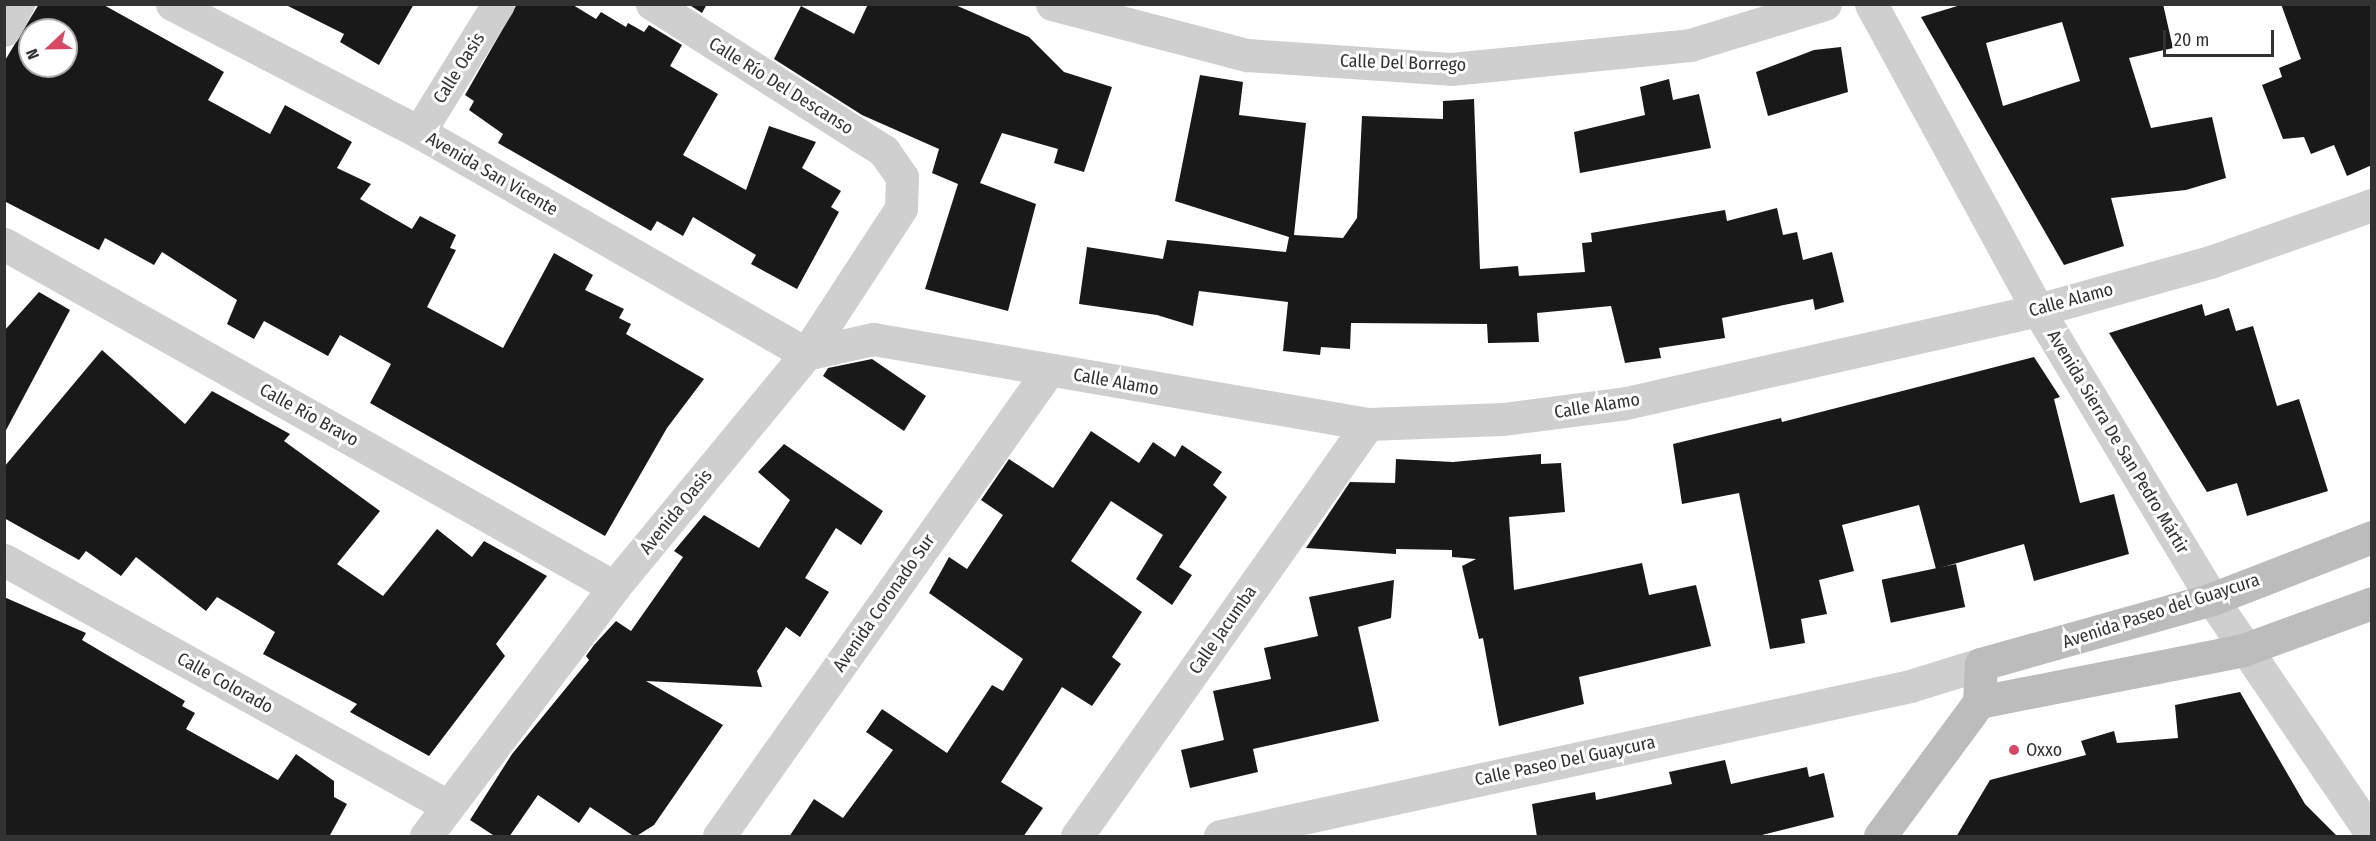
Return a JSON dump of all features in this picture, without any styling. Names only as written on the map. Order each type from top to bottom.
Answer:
[{"type":"main road","name":"Avenida Paseo del Guaycura","points":[[1982,664],[2212,599],[2372,537]]},
{"type":"main road","points":[[1979,702],[2243,650],[2372,603]]},
{"type":"main road","points":[[1880,837],[1979,702],[1982,664]]},
{"type":"street","points":[[4,30],[18,4]]},
{"type":"street","name":"Avenida San Vicente","points":[[172,4],[419,132],[806,354]]},
{"type":"street","name":"Calle Oasis","points":[[419,132],[498,4]]},
{"type":"street","name":"Calle Río Del Descanso","points":[[652,4],[884,151],[902,177]]},
{"type":"street","name":"Calle Del Borrego","points":[[1052,4],[1088,18],[1247,55],[1451,69],[1690,45],[1825,4]]},
{"type":"street","name":"Avenida Sierra De San Pedro Mártir","points":[[1871,4],[2038,310],[2212,599],[2243,650],[2372,834]]},
{"type":"street","name":"Avenida Oasis","points":[[426,837],[446,805],[614,587],[806,354],[901,208],[902,177]]},
{"type":"street","name":"Calle Alamo","points":[[806,354],[873,339],[1368,424],[1503,419],[1626,403],[2038,310],[2210,262],[2372,205]]},
{"type":"street","name":"Calle Río Bravo","points":[[4,244],[614,587]]},
{"type":"street","name":"Avenida Coronado Sur","points":[[719,837],[1049,370]]},
{"type":"street","name":"Calle Jacumba","points":[[1077,837],[1368,424]]},
{"type":"street","name":"Calle Colorado","points":[[4,560],[446,805]]},
{"type":"street","name":"Calle Paseo Del Guaycura","points":[[1220,837],[1910,686],[1982,664]]},
{"type":"street","name":"Calle Paseo Del Guaycura","points":[[1910,686],[1979,702]]},
{"type":"building","points":[[39,4],[102,4],[224,72],[208,100],[270,134],[285,105],[352,142],[337,168],[371,184],[360,199],[412,229],[420,216],[456,235],[450,248],[456,250],[427,307],[503,348],[554,253],[593,275],[585,290],[624,309],[619,318],[631,324],[626,334],[704,379],[667,428],[605,536],[370,403],[391,364],[340,335],[328,356],[264,321],[254,339],[227,324],[237,300],[162,252],[154,265],[105,238],[99,250],[4,201],[4,62],[18,39],[18,78],[78,78],[78,18],[31,18]]},
{"type":"building","points":[[284,4],[414,4],[379,65],[340,42],[344,34]]},
{"type":"building","points":[[517,4],[573,5],[596,19],[601,12],[626,27],[628,23],[644,32],[649,25],[682,45],[670,66],[718,94],[683,155],[746,190],[769,126],[816,142],[802,168],[841,191],[831,207],[839,212],[797,289],[751,264],[756,255],[693,217],[683,236],[657,221],[651,231],[498,143],[503,134],[469,110],[474,101],[465,95]]},
{"type":"building","points":[[688,4],[707,4],[702,13]]},
{"type":"building","points":[[868,4],[953,4],[1029,37],[1064,72],[1112,87],[1084,172],[1054,163],[1058,149],[1002,133],[980,183],[1036,204],[1008,311],[925,289],[958,184],[932,173],[939,149],[862,115],[774,59],[801,6],[854,34]]},
{"type":"building","points":[[1964,4],[2163,4],[2173,48],[2129,58],[2151,128],[2212,117],[2226,178],[2186,190],[2111,198],[2124,246],[2064,265],[1921,17]],"holes":[[[2062,22],[2080,81],[2003,106],[1986,43]]]},
{"type":"building","points":[[2281,4],[2372,4],[2372,165],[2347,176],[2334,145],[2311,154],[2304,137],[2283,139],[2262,85],[2282,77],[2279,68],[2301,59]]},
{"type":"building","points":[[1841,47],[1848,92],[1768,116],[1756,72],[1814,50]]},
{"type":"building","points":[[1200,75],[1243,82],[1239,115],[1306,123],[1294,235],[1343,238],[1357,218],[1362,116],[1443,119],[1443,101],[1474,99],[1480,269],[1518,266],[1519,276],[1585,272],[1582,243],[1592,242],[1591,233],[1725,210],[1727,221],[1777,208],[1783,235],[1797,232],[1803,260],[1832,252],[1844,302],[1815,310],[1813,299],[1722,318],[1725,338],[1659,348],[1661,358],[1625,363],[1611,306],[1537,313],[1539,342],[1488,343],[1487,324],[1351,323],[1350,349],[1321,347],[1320,355],[1283,351],[1288,302],[1199,291],[1193,326],[1157,315],[1079,304],[1087,247],[1163,259],[1167,240],[1286,252],[1289,237],[1175,201]]},
{"type":"building","points":[[1669,79],[1673,100],[1699,94],[1711,148],[1580,173],[1574,132],[1645,115],[1640,87]]},
{"type":"building","points":[[39,292],[70,310],[4,434],[4,331]]},
{"type":"building","points":[[2202,304],[2205,316],[2229,308],[2236,331],[2253,326],[2277,406],[2299,399],[2328,491],[2247,516],[2237,483],[2207,492],[2109,333]]},
{"type":"building","points":[[102,350],[185,424],[212,391],[290,434],[284,441],[380,511],[337,564],[383,596],[437,529],[472,557],[484,541],[547,576],[496,644],[505,656],[429,756],[350,712],[357,704],[263,654],[275,632],[217,597],[206,611],[136,557],[121,576],[86,551],[79,560],[4,518],[4,467]]},
{"type":"building","points":[[2034,357],[2060,397],[2054,399],[2080,503],[2114,494],[2129,554],[2034,581],[2024,544],[1936,569],[1919,505],[1842,525],[1854,571],[1819,580],[1827,614],[1801,619],[1805,643],[1770,649],[1739,493],[1682,504],[1673,444],[1781,418],[1782,422]]},
{"type":"building","points":[[872,359],[926,396],[904,431],[823,376],[828,368]]},
{"type":"building","points":[[1091,431],[1139,463],[1153,442],[1175,457],[1182,445],[1222,472],[1213,485],[1227,497],[1179,567],[1192,575],[1172,605],[1136,579],[1163,535],[1111,501],[1071,561],[1142,612],[1112,657],[1121,664],[1092,706],[1062,687],[1001,782],[1043,808],[1023,837],[789,837],[814,799],[843,818],[893,750],[866,732],[882,709],[947,753],[992,685],[1003,691],[1023,659],[929,593],[949,557],[967,569],[1003,515],[981,500],[1009,459],[1053,488]]},
{"type":"building","points":[[784,444],[883,511],[861,545],[836,528],[805,578],[829,592],[800,637],[786,627],[757,671],[762,687],[646,681],[723,725],[654,825],[635,837],[590,807],[579,823],[538,795],[509,837],[496,837],[470,820],[512,754],[589,660],[586,656],[594,645],[616,621],[631,631],[683,557],[674,551],[704,515],[759,548],[790,500],[758,472]]},
{"type":"building","points":[[1541,454],[1541,464],[1561,463],[1565,512],[1509,517],[1514,590],[1642,563],[1649,595],[1696,585],[1711,646],[1579,677],[1584,704],[1499,726],[1483,638],[1479,639],[1462,566],[1476,559],[1452,557],[1452,550],[1396,549],[1396,554],[1306,548],[1350,482],[1395,483],[1396,459],[1453,462]]},
{"type":"building","points":[[1956,564],[1965,607],[1891,623],[1882,580]]},
{"type":"building","points":[[1394,580],[1391,618],[1358,627],[1379,721],[1253,749],[1258,772],[1190,788],[1181,750],[1224,740],[1213,691],[1271,679],[1264,648],[1318,636],[1309,597]]},
{"type":"building","points":[[4,597],[86,633],[82,640],[185,701],[182,706],[195,713],[186,729],[278,780],[296,754],[334,781],[334,797],[347,804],[329,837],[4,837]]},
{"type":"building","points":[[2240,692],[2305,804],[2338,837],[1956,837],[1990,780],[2086,755],[2081,741],[2114,731],[2117,743],[2178,738],[2175,705]]},
{"type":"building","points":[[1725,760],[1731,784],[1807,767],[1809,777],[1824,773],[1834,817],[1754,837],[1537,837],[1532,804],[1595,792],[1596,800],[1672,784],[1669,772]]},
{"type":"place","name":"Oxxo","points":[[2014,750]]}]
